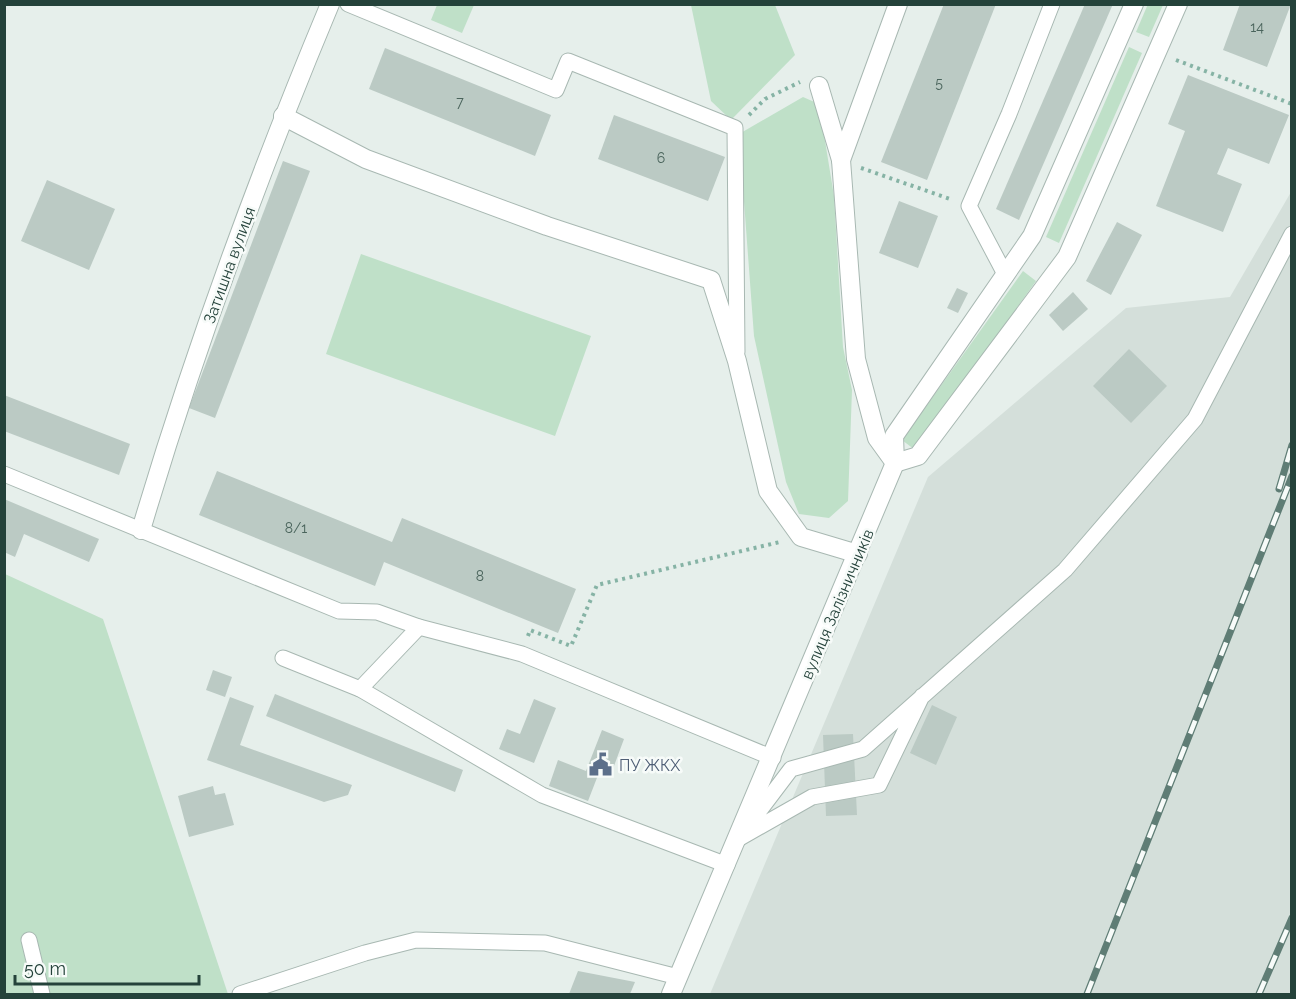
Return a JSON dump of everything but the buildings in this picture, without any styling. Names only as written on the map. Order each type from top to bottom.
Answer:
[{"type":"street","name":"Затишна вулиця","points":[[141,530],[175,415],[283,116],[330,4]]},
{"type":"street","points":[[841,160],[898,4]]},
{"type":"street","points":[[896,463],[894,436],[1032,236],[1134,4]]},
{"type":"street","points":[[896,463],[918,456],[1067,257],[1178,4]]},
{"type":"street","points":[[819,86],[841,160],[856,360],[877,438],[896,463]]},
{"type":"street","points":[[283,116],[366,159],[547,226],[711,280],[737,361],[768,491],[801,537],[858,554]]},
{"type":"street","name":"вулиця Залізничників","points":[[671,994],[896,463]]},
{"type":"lane","points":[[348,4],[556,90],[568,61],[735,128],[737,361]]},
{"type":"lane","points":[[1006,276],[969,206],[1010,114],[1052,4]]},
{"type":"lane","points":[[738,839],[791,769],[863,749],[1065,570],[1195,419],[1292,234]]},
{"type":"lane","points":[[4,474],[339,611],[377,612],[419,627],[522,654],[772,758]]},
{"type":"lane","points":[[360,689],[419,627]]},
{"type":"lane","points":[[283,658],[360,689],[542,795],[727,865]]},
{"type":"lane","points":[[738,839],[812,797],[879,784],[922,696]]},
{"type":"lane","points":[[29,940],[42,994]]},
{"type":"lane","points":[[240,994],[365,953],[416,940],[545,943],[678,977]]},
{"type":"path","points":[[1157,51],[1292,104]]},
{"type":"path","points":[[735,128],[765,99],[803,80],[819,86]]},
{"type":"path","points":[[841,160],[969,206]]},
{"type":"path","points":[[522,654],[530,630],[571,646],[597,585],[801,537]]},
{"type":"shaded area","points":[[1291,192],[1291,994],[710,994],[928,477],[1126,308],[1230,297]]},
{"type":"green space","points":[[1148,4],[1163,5],[1149,37],[1136,32]]},
{"type":"green space","points":[[437,5],[474,5],[462,33],[431,20]]},
{"type":"green space","points":[[691,5],[775,5],[795,55],[731,120],[711,101]]},
{"type":"green space","points":[[1129,47],[1142,53],[1059,243],[1046,237]]},
{"type":"green space","points":[[803,97],[819,104],[834,196],[843,347],[852,390],[848,501],[829,518],[799,514],[786,482],[754,336],[739,134]]},
{"type":"green space","points":[[361,254],[591,336],[555,436],[326,354]]},
{"type":"green space","points":[[1023,271],[1036,281],[915,450],[902,440]]},
{"type":"green space","points":[[5,574],[103,619],[228,994],[5,994]]},
{"type":"railway","points":[[1279,489],[1292,445]]},
{"type":"railway","points":[[1087,994],[1292,476]]},
{"type":"railway","points":[[1259,994],[1292,918]]},
{"type":"place","name":"ПУ ЖКХ","points":[[601,765]]}]
